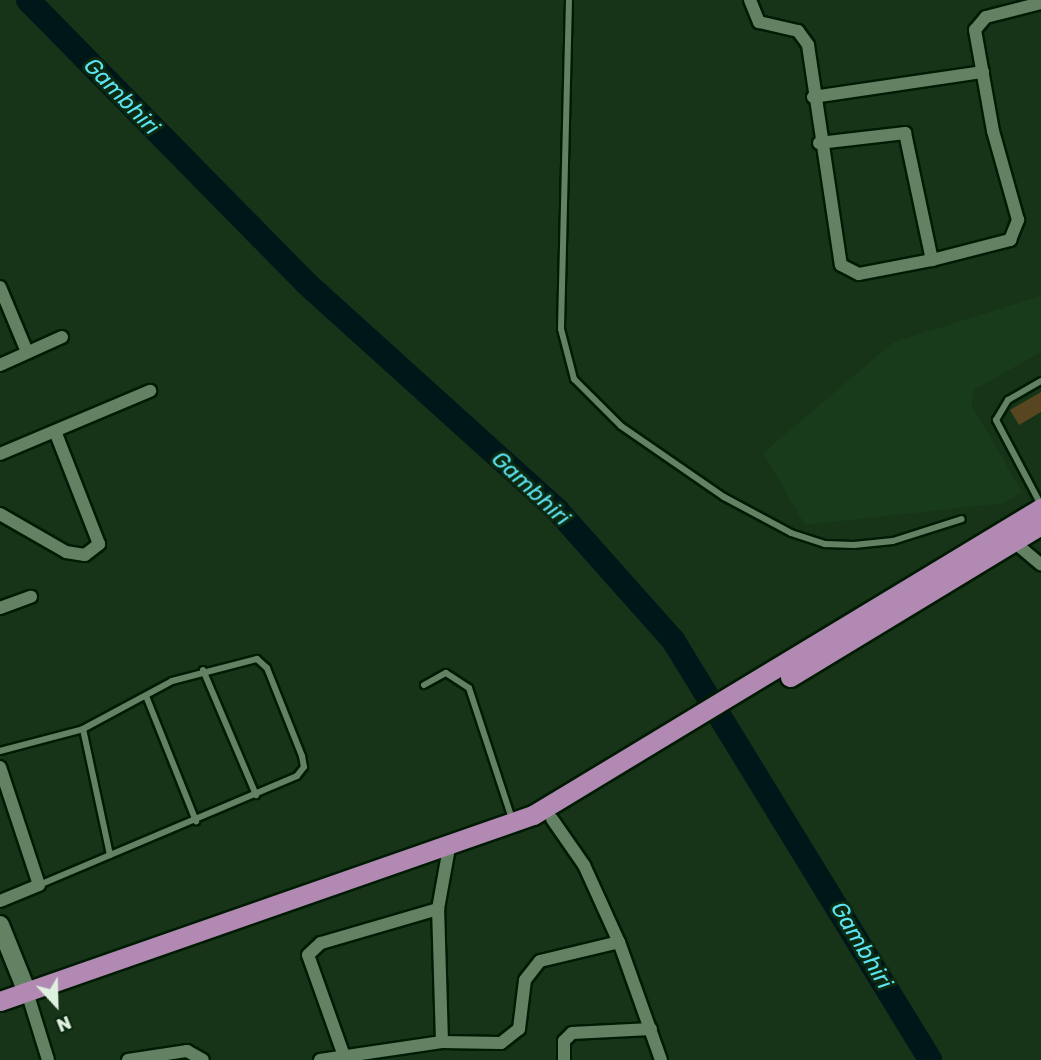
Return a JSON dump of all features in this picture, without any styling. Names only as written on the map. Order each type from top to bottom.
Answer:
[{"type":"main road","points":[[508,826],[517,831],[552,819],[983,552],[1041,506]]},
{"type":"main road","points":[[0,1001],[508,826],[559,802],[983,552],[1014,542],[1041,525]]},
{"type":"main road","points":[[0,925],[4,945],[27,992]]},
{"type":"street","points":[[750,0],[759,22],[799,31],[805,38],[819,143],[841,265],[859,274],[932,260],[1010,240],[1018,228],[975,30],[981,19],[1041,3]]},
{"type":"street","points":[[813,97],[983,72]]},
{"type":"street","points":[[819,143],[905,133],[932,260]]},
{"type":"street","points":[[0,287],[27,352]]},
{"type":"street","points":[[0,365],[62,337]]},
{"type":"street","points":[[0,454],[150,391]]},
{"type":"street","points":[[0,514],[66,552],[85,555],[99,544],[55,431]]},
{"type":"street","points":[[1014,542],[1041,565]]},
{"type":"street","points":[[0,608],[31,597]]},
{"type":"street","points":[[0,767],[38,885],[0,901]]},
{"type":"street","points":[[552,819],[584,865],[619,942],[661,1060]]},
{"type":"street","points":[[442,1042],[438,909],[449,848]]},
{"type":"street","points":[[344,1056],[309,963],[313,947],[438,909]]},
{"type":"street","points":[[320,1060],[442,1042],[492,1044],[510,1038],[523,1018],[525,980],[540,961],[619,942]]},
{"type":"street","points":[[27,992],[48,1060]]},
{"type":"street","points":[[564,1060],[564,1041],[572,1033],[651,1030]]},
{"type":"street","points":[[128,1060],[187,1051],[203,1060]]},
{"type":"lane","points":[[569,0],[561,329],[563,352],[575,379],[621,426],[724,497],[791,533],[825,544],[854,545],[893,541],[962,519]]},
{"type":"lane","points":[[1041,381],[1008,401],[996,420],[1041,506]]},
{"type":"lane","points":[[0,751],[83,729],[203,670],[257,659],[267,668],[304,767],[256,794],[196,821],[38,885]]},
{"type":"lane","points":[[203,670],[256,794]]},
{"type":"lane","points":[[424,685],[446,673],[469,688],[508,826]]},
{"type":"lane","points":[[146,696],[196,821]]},
{"type":"lane","points":[[83,729],[110,855]]},
{"type":"shaded area","points":[[1041,296],[1041,352],[974,390],[972,406],[1022,492],[1004,503],[805,525],[763,453],[894,342]]},
{"type":"building","points":[[1041,392],[1041,412],[1019,425],[1010,410]]},
{"type":"waterway","name":"Gambhiri","points":[[28,0],[306,283],[558,511],[673,640],[930,1060]]}]
